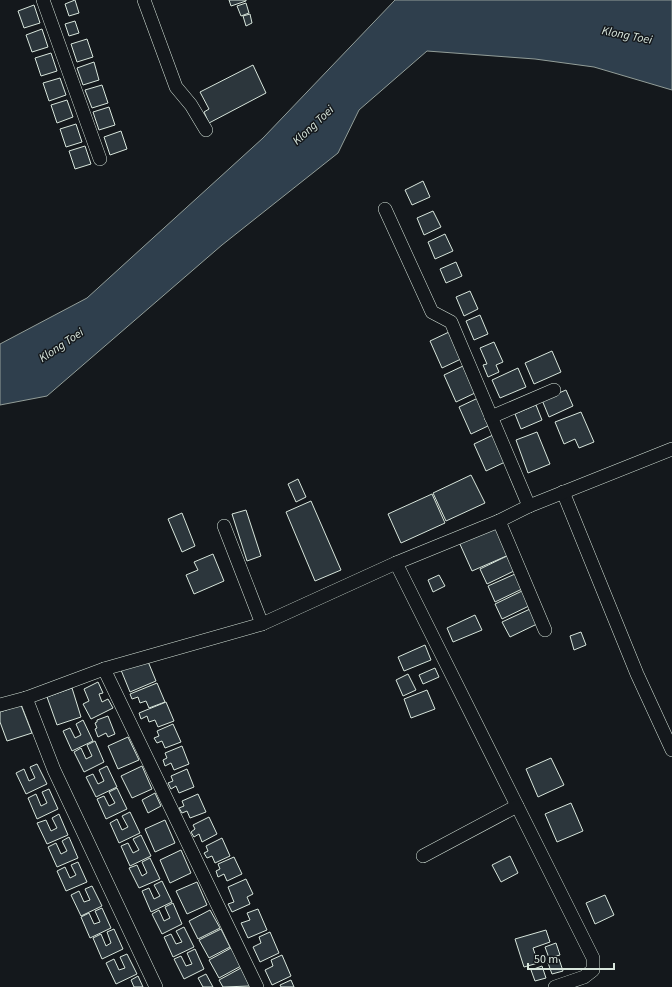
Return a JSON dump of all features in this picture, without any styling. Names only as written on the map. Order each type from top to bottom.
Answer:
[{"type":"street","points":[[43,0],[100,159]]},
{"type":"street","points":[[144,0],[176,87],[191,105],[206,130]]},
{"type":"street","points":[[385,209],[432,312],[451,322],[529,506]]},
{"type":"street","points":[[491,417],[554,390]]},
{"type":"street","points":[[0,705],[26,698],[104,668],[262,624],[396,563],[499,521],[529,506],[672,449]]},
{"type":"street","points":[[563,492],[637,674],[672,750]]},
{"type":"street","points":[[499,521],[545,630]]},
{"type":"street","points":[[224,526],[262,624]]},
{"type":"street","points":[[396,563],[593,958],[593,970],[584,977],[555,987]]},
{"type":"street","points":[[104,668],[257,987]]},
{"type":"street","points":[[26,698],[54,770],[156,987]]},
{"type":"street","points":[[423,856],[517,806]]},
{"type":"water","name":"Klong Toei","points":[[395,0],[672,0],[672,90],[594,67],[535,59],[427,51],[359,110],[338,153],[222,245],[47,396],[0,405],[0,344],[87,298],[263,138]]},
{"type":"building","points":[[75,0],[79,13],[69,16],[65,4]]},
{"type":"building","points":[[229,0],[246,0],[246,1],[231,6]]},
{"type":"building","points":[[246,3],[249,13],[241,16],[237,6]]},
{"type":"building","points":[[34,5],[40,23],[24,28],[18,11]]},
{"type":"building","points":[[250,14],[252,23],[246,26],[243,16]]},
{"type":"building","points":[[75,21],[79,33],[69,36],[65,24]]},
{"type":"building","points":[[42,29],[48,47],[32,52],[26,35]]},
{"type":"building","points":[[87,39],[93,57],[77,62],[71,44]]},
{"type":"building","points":[[51,53],[57,71],[41,76],[35,58]]},
{"type":"building","points":[[94,62],[99,80],[83,85],[77,68]]},
{"type":"building","points":[[253,65],[266,93],[209,123],[204,112],[209,109],[200,92]]},
{"type":"building","points":[[60,78],[66,95],[49,101],[43,83]]},
{"type":"building","points":[[102,85],[108,103],[92,108],[85,90]]},
{"type":"building","points":[[67,100],[73,117],[57,123],[51,105]]},
{"type":"building","points":[[109,107],[115,125],[99,130],[93,112]]},
{"type":"building","points":[[76,124],[82,142],[66,147],[60,129]]},
{"type":"building","points":[[121,131],[127,149],[110,155],[104,137]]},
{"type":"building","points":[[85,146],[91,164],[75,169],[69,151]]},
{"type":"building","points":[[423,181],[430,197],[412,205],[405,190]]},
{"type":"building","points":[[433,211],[441,227],[424,235],[417,218]]},
{"type":"building","points":[[445,234],[453,251],[435,259],[428,242]]},
{"type":"building","points":[[456,262],[462,276],[446,283],[440,269]]},
{"type":"building","points":[[470,291],[478,309],[464,316],[456,297]]},
{"type":"building","points":[[480,315],[488,334],[474,340],[466,321]]},
{"type":"building","points":[[449,332],[461,359],[442,368],[430,341]]},
{"type":"building","points":[[494,342],[503,362],[496,365],[499,372],[488,377],[483,365],[487,364],[480,348]]},
{"type":"building","points":[[552,351],[561,372],[534,384],[525,363]]},
{"type":"building","points":[[463,366],[475,393],[456,402],[444,375]]},
{"type":"building","points":[[518,368],[526,387],[500,398],[492,380]]},
{"type":"building","points":[[566,390],[573,406],[549,417],[542,400]]},
{"type":"building","points":[[478,398],[490,425],[471,434],[459,407]]},
{"type":"building","points":[[536,405],[542,420],[521,429],[515,414]]},
{"type":"building","points":[[581,412],[594,442],[579,448],[575,439],[564,444],[555,422]]},
{"type":"building","points":[[537,432],[550,464],[528,473],[516,440]]},
{"type":"building","points":[[493,435],[505,462],[486,471],[474,444]]},
{"type":"building","points":[[471,475],[485,503],[446,521],[433,493]]},
{"type":"building","points":[[298,479],[306,497],[296,502],[288,484]]},
{"type":"building","points":[[432,494],[445,523],[401,543],[388,514]]},
{"type":"building","points":[[311,501],[341,570],[315,581],[286,512]]},
{"type":"building","points":[[246,510],[261,556],[247,561],[232,514]]},
{"type":"building","points":[[182,513],[195,546],[182,552],[168,519]]},
{"type":"building","points":[[498,525],[511,554],[472,571],[459,542]]},
{"type":"building","points":[[213,554],[224,581],[194,594],[186,575],[198,570],[194,562]]},
{"type":"building","points":[[507,556],[514,571],[487,584],[480,569]]},
{"type":"building","points":[[515,574],[522,589],[495,602],[488,586]]},
{"type":"building","points":[[439,575],[445,586],[433,592],[428,580]]},
{"type":"building","points":[[522,591],[529,606],[502,619],[495,604]]},
{"type":"building","points":[[530,609],[537,624],[510,637],[502,622]]},
{"type":"building","points":[[475,615],[482,630],[453,642],[447,628]]},
{"type":"building","points":[[581,632],[586,645],[574,650],[570,636]]},
{"type":"building","points":[[425,645],[431,660],[404,671],[398,657]]},
{"type":"building","points":[[147,659],[156,681],[130,692],[121,670]]},
{"type":"building","points":[[435,668],[439,677],[423,684],[419,675]]},
{"type":"building","points":[[408,674],[416,690],[403,696],[396,680]]},
{"type":"building","points":[[98,682],[103,693],[99,694],[102,702],[108,699],[113,708],[91,719],[83,704],[89,701],[84,689]]},
{"type":"building","points":[[157,683],[165,702],[149,708],[146,701],[140,703],[138,697],[132,699],[130,694]]},
{"type":"building","points":[[72,688],[81,717],[57,725],[47,697]]},
{"type":"building","points":[[427,690],[435,709],[411,718],[404,699]]},
{"type":"building","points":[[166,702],[174,721],[158,727],[155,720],[149,722],[147,716],[141,719],[139,713]]},
{"type":"building","points":[[21,705],[32,733],[7,741],[0,722],[0,712]]},
{"type":"building","points":[[108,716],[115,734],[108,737],[106,733],[98,737],[95,729],[97,728],[95,723],[97,720]]},
{"type":"building","points":[[83,720],[93,741],[72,751],[63,731],[70,728],[75,738],[81,735],[76,724]]},
{"type":"building","points":[[173,724],[181,742],[165,748],[162,741],[157,743],[154,738],[159,736],[157,731]]},
{"type":"building","points":[[128,737],[139,760],[118,769],[108,746]]},
{"type":"building","points":[[95,741],[104,762],[84,772],[74,752],[81,748],[86,759],[92,756],[87,745]]},
{"type":"building","points":[[182,746],[189,764],[174,770],[171,763],[165,766],[163,760],[167,758],[165,753]]},
{"type":"building","points":[[551,758],[564,785],[538,797],[526,769]]},
{"type":"building","points":[[37,764],[47,784],[26,794],[16,773],[24,769],[29,781],[35,778],[30,767]]},
{"type":"building","points":[[107,766],[117,787],[96,797],[86,777],[93,774],[98,784],[104,781],[99,770]]},
{"type":"building","points":[[142,766],[152,789],[132,798],[121,776]]},
{"type":"building","points":[[187,769],[194,787],[179,793],[176,786],[171,789],[168,783],[173,781],[171,776]]},
{"type":"building","points":[[117,788],[127,809],[106,819],[97,799],[104,796],[109,806],[115,803],[109,792]]},
{"type":"building","points":[[49,789],[58,809],[37,819],[28,798],[36,794],[41,806],[47,803],[42,792]]},
{"type":"building","points":[[155,793],[161,806],[148,813],[142,800]]},
{"type":"building","points":[[198,794],[206,812],[190,818],[187,811],[182,813],[179,808],[184,806],[182,801]]},
{"type":"building","points":[[571,803],[583,831],[557,842],[545,814]]},
{"type":"building","points":[[130,812],[140,833],[119,843],[110,823],[117,819],[122,830],[128,827],[122,816]]},
{"type":"building","points":[[59,814],[68,835],[47,844],[37,823],[46,820],[51,831],[57,828],[52,818]]},
{"type":"building","points":[[209,817],[217,834],[202,842],[199,834],[194,837],[191,832],[195,829],[193,825]]},
{"type":"building","points":[[165,820],[175,843],[155,852],[145,829]]},
{"type":"building","points":[[141,835],[151,856],[130,866],[121,846],[128,843],[133,853],[139,850],[133,839]]},
{"type":"building","points":[[69,837],[78,858],[57,867],[48,847],[56,843],[61,854],[67,851],[62,841]]},
{"type":"building","points":[[222,838],[230,856],[215,863],[212,856],[207,858],[204,853],[208,851],[206,846]]},
{"type":"building","points":[[181,850],[191,873],[170,883],[160,860]]},
{"type":"building","points":[[510,856],[518,873],[501,882],[492,865]]},
{"type":"building","points":[[234,857],[242,874],[227,881],[224,874],[218,877],[216,871],[220,869],[218,864]]},
{"type":"building","points":[[150,858],[160,879],[139,888],[129,868],[137,865],[142,876],[147,873],[142,862]]},
{"type":"building","points":[[78,862],[87,882],[66,891],[57,871],[65,867],[70,878],[76,875],[71,865]]},
{"type":"building","points":[[246,879],[253,894],[247,897],[250,904],[232,912],[228,904],[234,902],[228,887]]},
{"type":"building","points":[[162,881],[172,902],[151,912],[142,891],[149,888],[154,899],[160,896],[154,885]]},
{"type":"building","points":[[197,882],[207,905],[187,914],[176,891]]},
{"type":"building","points":[[92,886],[102,906],[81,916],[71,895],[79,891],[84,902],[90,900],[85,889]]},
{"type":"building","points":[[605,895],[614,915],[595,924],[586,903]]},
{"type":"building","points":[[173,903],[182,924],[162,934],[152,914],[159,910],[164,921],[170,918],[165,907]]},
{"type":"building","points":[[102,908],[111,928],[90,938],[81,917],[89,913],[94,924],[100,922],[95,911]]},
{"type":"building","points":[[258,909],[267,930],[248,938],[241,923],[250,920],[247,913]]},
{"type":"building","points":[[210,910],[220,928],[198,939],[189,921]]},
{"type":"building","points":[[184,927],[194,947],[173,957],[164,937],[171,934],[176,944],[182,942],[176,931]]},
{"type":"building","points":[[114,929],[123,949],[102,959],[93,938],[101,934],[106,946],[111,943],[107,932]]},
{"type":"building","points":[[221,929],[230,947],[209,958],[199,940]]},
{"type":"building","points":[[546,930],[550,942],[533,948],[538,963],[524,967],[515,939]]},
{"type":"building","points":[[270,932],[279,953],[260,962],[253,947],[261,943],[259,937]]},
{"type":"building","points":[[556,943],[560,955],[549,958],[545,947]]},
{"type":"building","points":[[231,948],[241,966],[219,978],[209,960]]},
{"type":"building","points":[[195,949],[204,969],[184,979],[174,959],[181,956],[186,966],[192,964],[187,953]]},
{"type":"building","points":[[127,954],[137,974],[116,984],[106,963],[114,959],[119,970],[125,968],[120,957]]},
{"type":"building","points":[[282,955],[291,976],[272,985],[265,970],[273,966],[271,960]]},
{"type":"building","points":[[559,959],[563,971],[552,974],[548,963]]},
{"type":"building","points":[[542,966],[546,978],[535,981],[531,970]]},
{"type":"building","points":[[241,968],[250,986],[223,987],[219,980]]},
{"type":"building","points":[[206,974],[213,987],[203,987],[198,978]]},
{"type":"building","points":[[138,976],[143,987],[134,987],[131,980]]},
{"type":"building","points":[[291,980],[294,987],[281,987],[280,985]]}]
